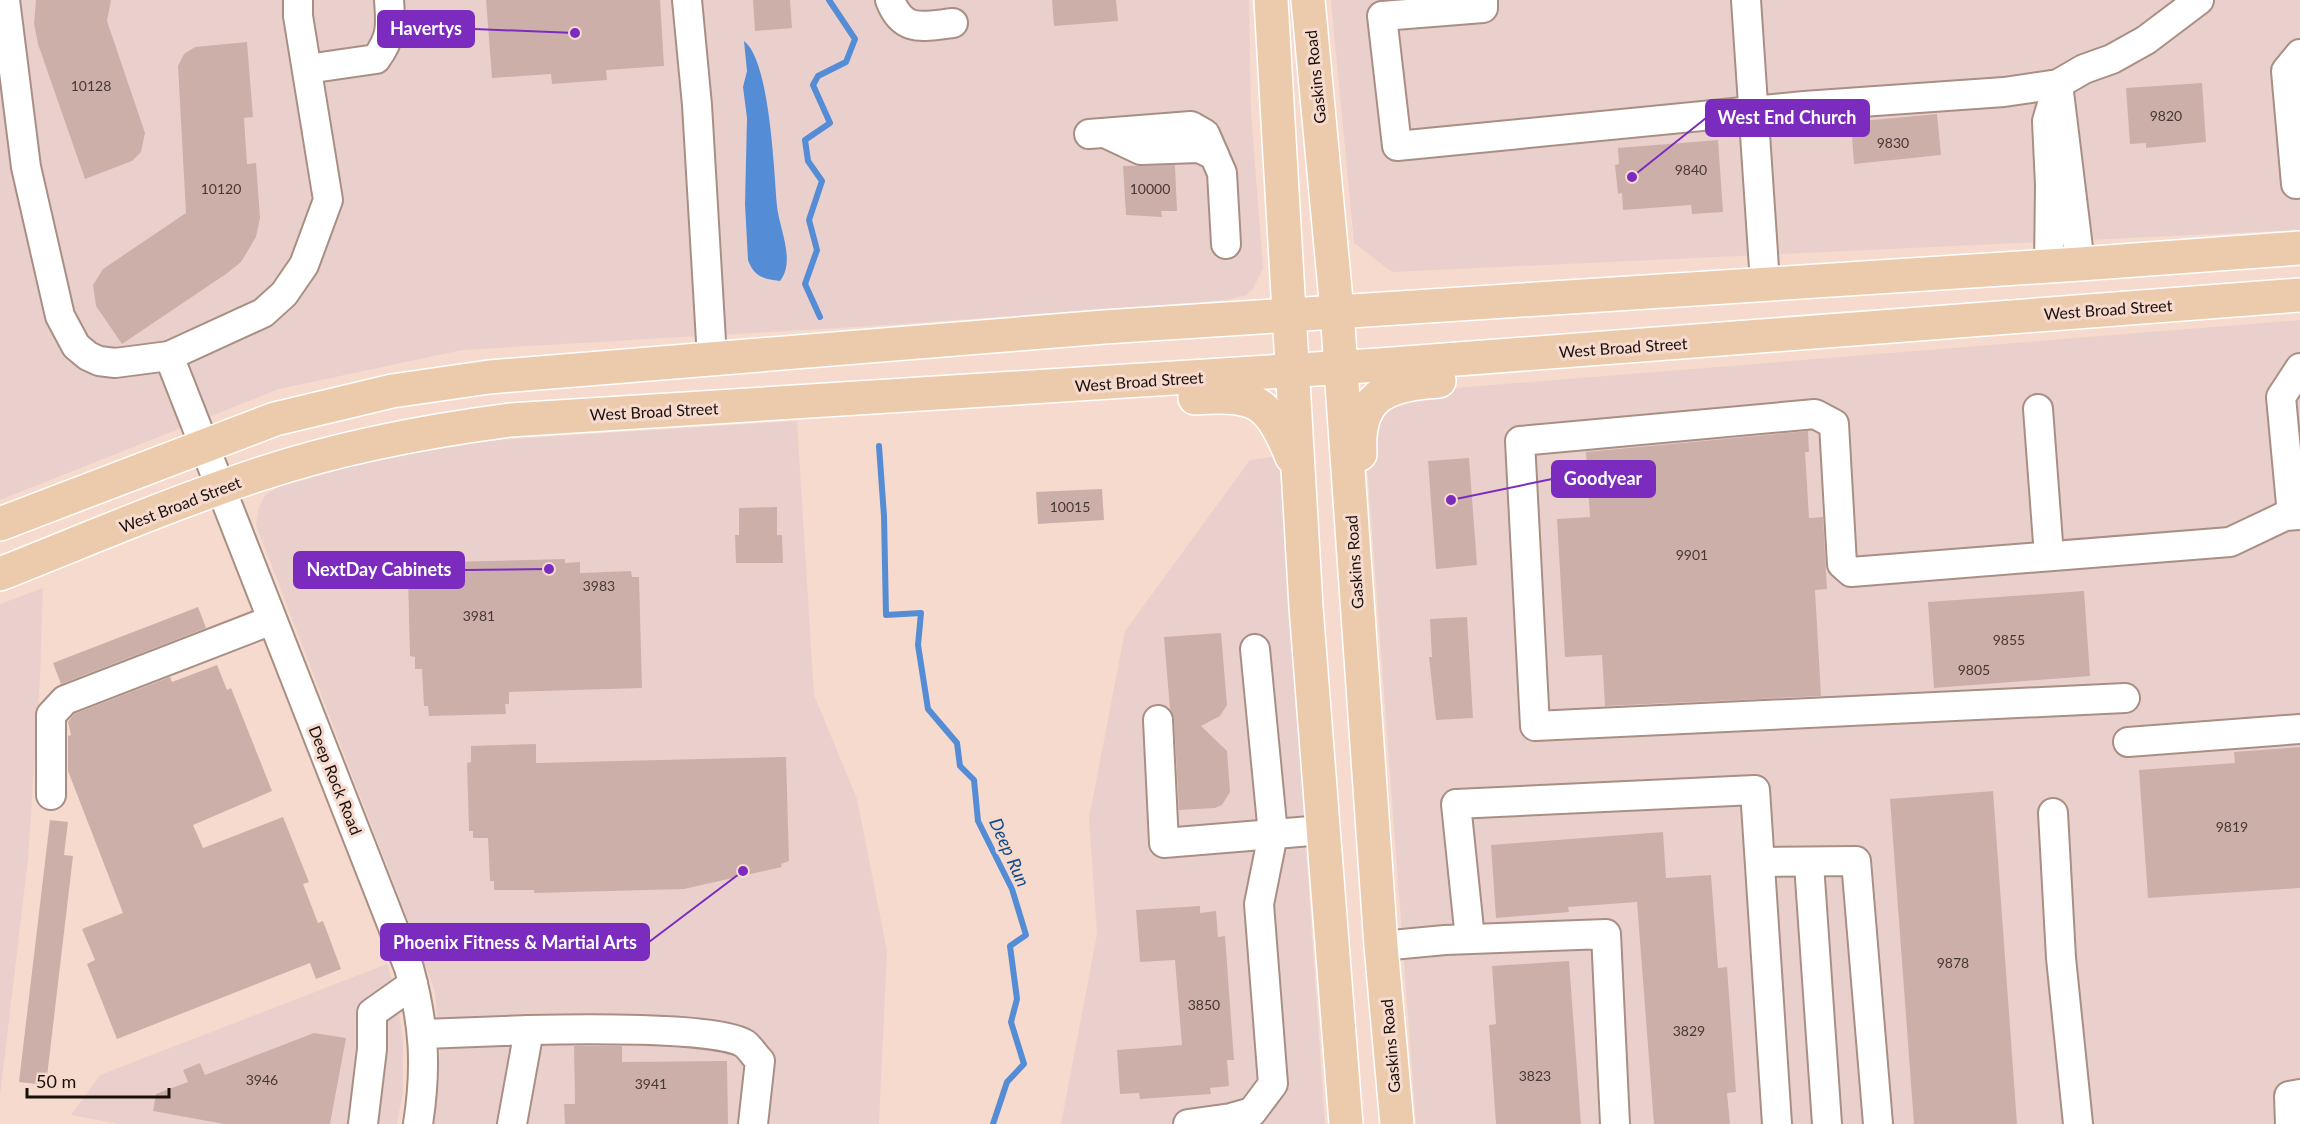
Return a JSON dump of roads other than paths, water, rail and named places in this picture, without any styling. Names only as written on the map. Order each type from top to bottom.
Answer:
[{"type":"main road","points":[[1271,0],[1299,474],[1346,1124]]},
{"type":"main road","name":"Gaskins Road","points":[[1308,0],[1337,311],[1381,946],[1397,1124]]},
{"type":"main road","points":[[0,524],[275,419],[392,391],[523,373],[1290,314],[2300,248]]},
{"type":"main road","name":"West Broad Street","points":[[0,574],[222,487],[295,463],[366,444],[491,423],[1340,367],[2300,295]]},
{"type":"main road","points":[[1356,596],[1366,549],[1359,430],[1365,411],[1371,402],[1389,388],[1400,385],[1457,380],[1565,351]]},
{"type":"main road","points":[[989,390],[1064,407],[1241,397],[1259,405],[1278,424],[1299,474]]},
{"type":"street","points":[[5,0],[26,167],[60,316],[76,346],[99,362],[115,363],[168,356],[262,313],[284,294],[304,265],[328,200],[298,0]]},
{"type":"street","points":[[307,69],[376,59],[388,43],[390,25],[388,0]]},
{"type":"street","points":[[687,0],[697,105],[712,358]]},
{"type":"street","points":[[891,0],[894,10],[906,23],[916,26],[953,23]]},
{"type":"street","points":[[1483,0],[1483,8],[1382,16],[1397,146],[1755,111],[2004,92],[2058,84],[2146,40],[2199,0]]},
{"type":"street","points":[[1746,0],[1765,283]]},
{"type":"street","points":[[2299,190],[2286,71],[2300,54]]},
{"type":"street","points":[[2058,84],[2065,265]]},
{"type":"street","points":[[1097,134],[1191,126],[1205,134],[1222,173],[1226,244]]},
{"type":"street","name":"Deep Rock Road","points":[[168,356],[205,444],[272,620],[398,936],[413,984],[423,1034],[425,1066],[418,1124]]},
{"type":"street","points":[[2125,698],[1535,726],[1520,441],[1815,414],[1834,424],[1842,564],[1851,572],[2230,542],[2285,516],[2296,515],[2295,470],[2281,397],[2300,368]]},
{"type":"street","points":[[2038,409],[2049,556]]},
{"type":"street","points":[[51,795],[51,715],[65,700],[272,620]]},
{"type":"street","points":[[1188,1124],[1231,1118],[1252,1112],[1273,1084],[1259,904],[1273,834],[1255,649]]},
{"type":"street","points":[[1158,720],[1164,843],[1323,830]]},
{"type":"street","points":[[2128,742],[2300,729]]},
{"type":"street","points":[[1470,939],[1456,804],[1755,790],[1777,1124]]},
{"type":"street","points":[[2053,813],[2061,958],[2078,1124]]},
{"type":"street","points":[[1761,862],[1809,864],[1856,861],[1878,1124]]},
{"type":"street","points":[[1809,864],[1827,1124]]},
{"type":"street","points":[[1381,946],[1470,939],[1606,934],[1615,1124]]},
{"type":"street","points":[[363,1124],[372,1048],[372,1013],[413,984]]},
{"type":"street","points":[[423,1034],[593,1029],[716,1035],[744,1044],[760,1061],[753,1124]]},
{"type":"street","points":[[512,1124],[529,1030]]},
{"type":"street","points":[[2290,1124],[2289,1096],[2300,1094]]},
{"type":"water","points":[[744,41],[753,52],[760,70],[769,118],[778,215],[787,254],[785,273],[780,281],[760,276],[750,266],[748,260],[745,204],[747,118],[743,87],[747,71]]},
{"type":"waterway","name":"Deep Run","points":[[820,317],[805,284],[817,250],[809,220],[822,181],[808,161],[805,140],[830,123],[813,85],[818,76],[846,62],[855,39],[829,0]]},
{"type":"waterway","name":"Deep Run","points":[[879,446],[884,516],[886,615],[921,613],[918,645],[928,709],[957,743],[960,766],[974,780],[978,821],[1012,889],[1026,935],[1010,946],[1017,999],[1011,1022],[1024,1064],[1007,1082],[993,1124]]},
{"type":"place","name":"Havertys","points":[[575,33]]},
{"type":"place","name":"West End Church","points":[[1632,177]]},
{"type":"place","name":"Goodyear","points":[[1451,500]]},
{"type":"place","name":"NextDay Cabinets","points":[[549,569]]},
{"type":"place","name":"Phoenix Fitness & Martial Arts","points":[[743,871]]}]
